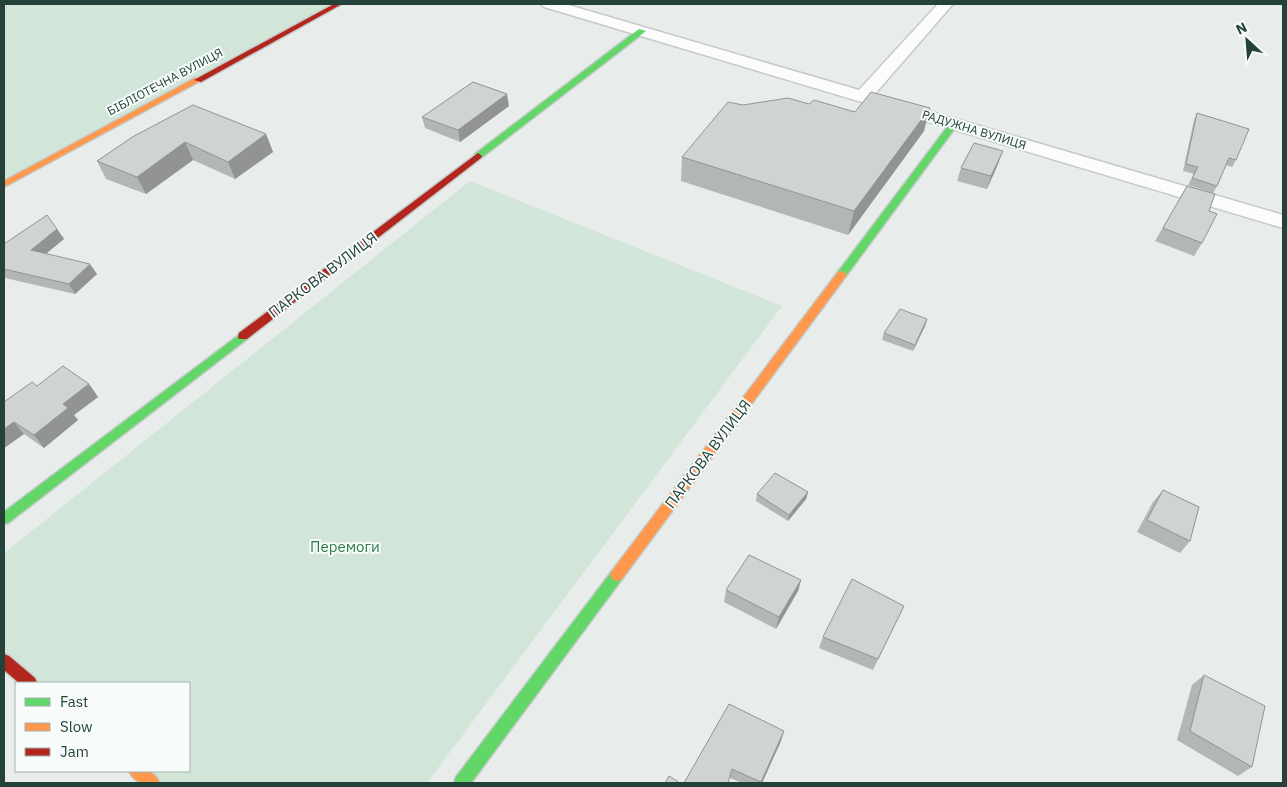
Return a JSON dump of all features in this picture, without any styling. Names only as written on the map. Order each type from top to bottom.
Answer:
[{"type":"street","name":"БІБЛІОТЕЧНА ВУЛИЦЯ","points":[[4,184],[338,4]]},
{"type":"street","name":"РАДУЖНА ВУЛИЦЯ","points":[[549,4],[1283,222]]},
{"type":"street","points":[[863,97],[946,4]]},
{"type":"street","name":"ПАРКОВА ВУЛИЦЯ","points":[[4,519],[642,32]]},
{"type":"street","name":"ПАРКОВА ВУЛИЦЯ","points":[[462,783],[954,124]]},
{"type":"street","points":[[4,661],[29,682]]},
{"type":"street","points":[[137,772],[152,783]]},
{"type":"green space","points":[[4,4],[339,4],[4,184]]},
{"type":"green space","name":"Перемоги","points":[[470,181],[782,306],[427,783],[158,783],[144,772],[190,772],[190,682],[39,682],[4,652],[4,553]]},
{"type":"building","points":[[473,82],[507,94],[458,130],[422,117]]},
{"type":"building","points":[[871,92],[930,108],[854,211],[682,157],[728,102],[743,105],[788,98],[809,104],[814,100],[855,112]]},
{"type":"building","points":[[193,105],[266,134],[228,162],[185,142],[137,177],[97,161],[134,136]]},
{"type":"building","points":[[1197,113],[1249,129],[1236,160],[1229,158],[1217,186],[1192,178],[1198,167],[1186,164]]},
{"type":"building","points":[[974,143],[1003,151],[991,176],[961,168]]},
{"type":"building","points":[[1187,186],[1215,194],[1209,211],[1217,214],[1202,243],[1163,228]]},
{"type":"building","points":[[47,215],[57,229],[31,250],[90,264],[69,284],[4,269],[4,244]]},
{"type":"building","points":[[900,309],[927,319],[915,345],[884,333]]},
{"type":"building","points":[[63,366],[89,384],[63,404],[68,408],[34,435],[14,422],[4,429],[4,402],[32,382],[37,386]]},
{"type":"building","points":[[775,473],[808,492],[789,515],[757,494]]},
{"type":"building","points":[[1163,490],[1199,507],[1190,541],[1147,520]]},
{"type":"building","points":[[749,555],[801,580],[779,617],[726,590]]},
{"type":"building","points":[[852,579],[904,606],[878,659],[823,637]]},
{"type":"building","points":[[1204,675],[1265,706],[1252,767],[1190,731]]},
{"type":"building","points":[[729,704],[784,731],[761,782],[732,769],[728,783],[684,783]]},
{"type":"building","points":[[669,776],[680,783],[665,783]]},
{"type":"traffic: fast","points":[[478,156],[642,31]]},
{"type":"traffic: fast","points":[[842,274],[954,124]]},
{"type":"traffic: fast","points":[[4,519],[243,336]]},
{"type":"traffic: fast","points":[[462,783],[617,575]]},
{"type":"traffic: slow","points":[[4,184],[198,80]]},
{"type":"traffic: slow","points":[[617,575],[842,274]]},
{"type":"traffic: slow","points":[[138,772],[152,783]]},
{"type":"traffic: jam","points":[[198,80],[339,4]]},
{"type":"traffic: jam","points":[[243,336],[478,156]]},
{"type":"traffic: jam","points":[[4,661],[29,682]]}]
